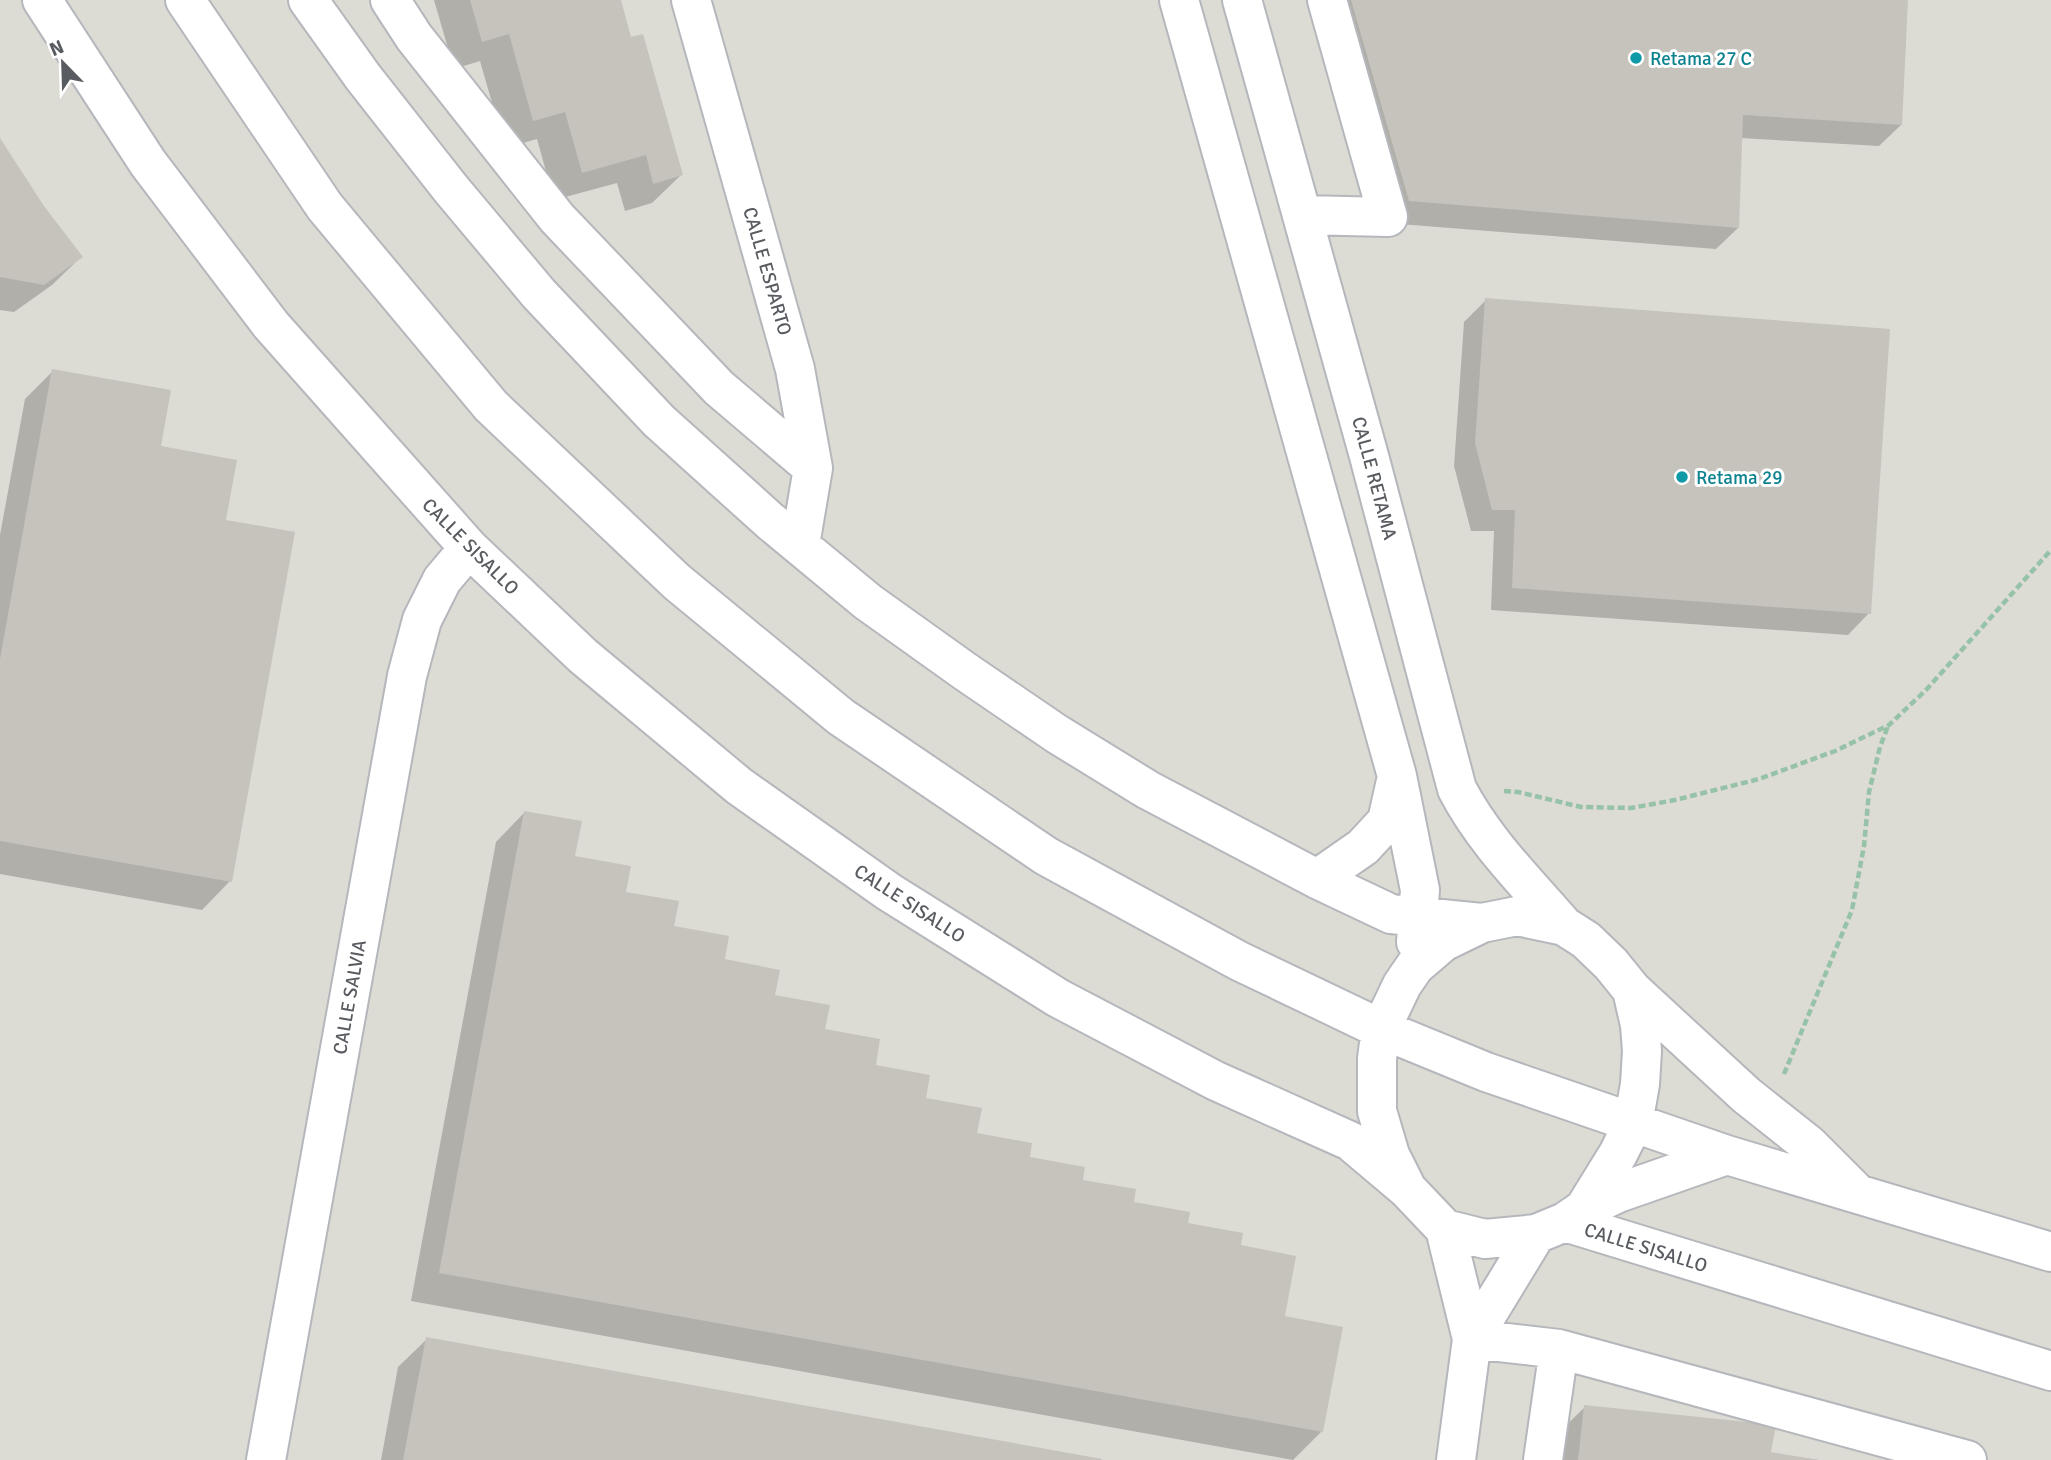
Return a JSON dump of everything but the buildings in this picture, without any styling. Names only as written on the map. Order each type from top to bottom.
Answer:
[{"type":"street","name":"CALLE SISALLO","points":[[42,0],[148,163],[271,325],[470,548],[583,656],[729,778],[889,892],[1058,998],[1216,1081],[1350,1141],[1406,1189],[1445,1229],[1485,1239],[1561,1221],[2051,1371]]},
{"type":"street","points":[[185,0],[325,207],[491,406],[677,582],[841,717],[1046,856],[1239,961],[1381,1029],[1486,1072],[1727,1155],[2051,1252]]},
{"type":"street","points":[[308,0],[363,77],[451,189],[539,294],[659,421],[869,602],[966,673],[1147,790],[1317,879],[1391,914],[1482,923]]},
{"type":"street","points":[[390,0],[414,37],[557,218],[719,388],[813,468]]},
{"type":"street","name":"CALLE ESPARTO","points":[[691,0],[795,369],[813,468],[800,545]]},
{"type":"street","points":[[1179,0],[1397,776],[1420,890],[1415,965]]},
{"type":"street","name":"CALLE RETAMA","points":[[1242,0],[1458,789],[1486,837],[1564,926]]},
{"type":"street","points":[[1302,215],[1388,217],[1327,0]]},
{"type":"street","name":"CALLE SALVIA","points":[[266,1460],[407,677],[422,620],[442,580],[470,548]]},
{"type":"street","points":[[1317,879],[1363,847],[1387,821],[1397,776]]},
{"type":"street","points":[[1406,1189],[1390,1155],[1377,1111],[1377,1058],[1381,1029],[1415,965],[1443,942],[1482,923],[1517,916],[1564,926],[1586,940],[1611,964],[1632,990],[1767,1112],[1809,1145],[1858,1194]]},
{"type":"street","points":[[1472,1339],[1561,1221],[1618,1154],[1633,1124],[1642,1051],[1640,1025],[1632,990]]},
{"type":"street","points":[[1561,1221],[1618,1193],[1727,1155]]},
{"type":"street","points":[[1445,1229],[1472,1339],[1456,1460]]},
{"type":"street","points":[[1472,1339],[1559,1349],[1967,1460]]},
{"type":"street","points":[[1543,1460],[1559,1349]]},
{"type":"path","points":[[1458,789],[1518,792],[1581,807],[1631,808],[1759,779],[1835,751],[1889,725],[1926,690],[2051,550]]},
{"type":"path","points":[[1767,1112],[1852,910],[1864,846],[1869,792],[1880,747],[1889,725]]},
{"type":"shaded area","points":[[0,0],[2051,0],[2051,1460],[0,1460]]},
{"type":"place","name":"Retama 27 C","points":[[1636,58]]},
{"type":"place","name":"Retama 29","points":[[1682,477]]}]
